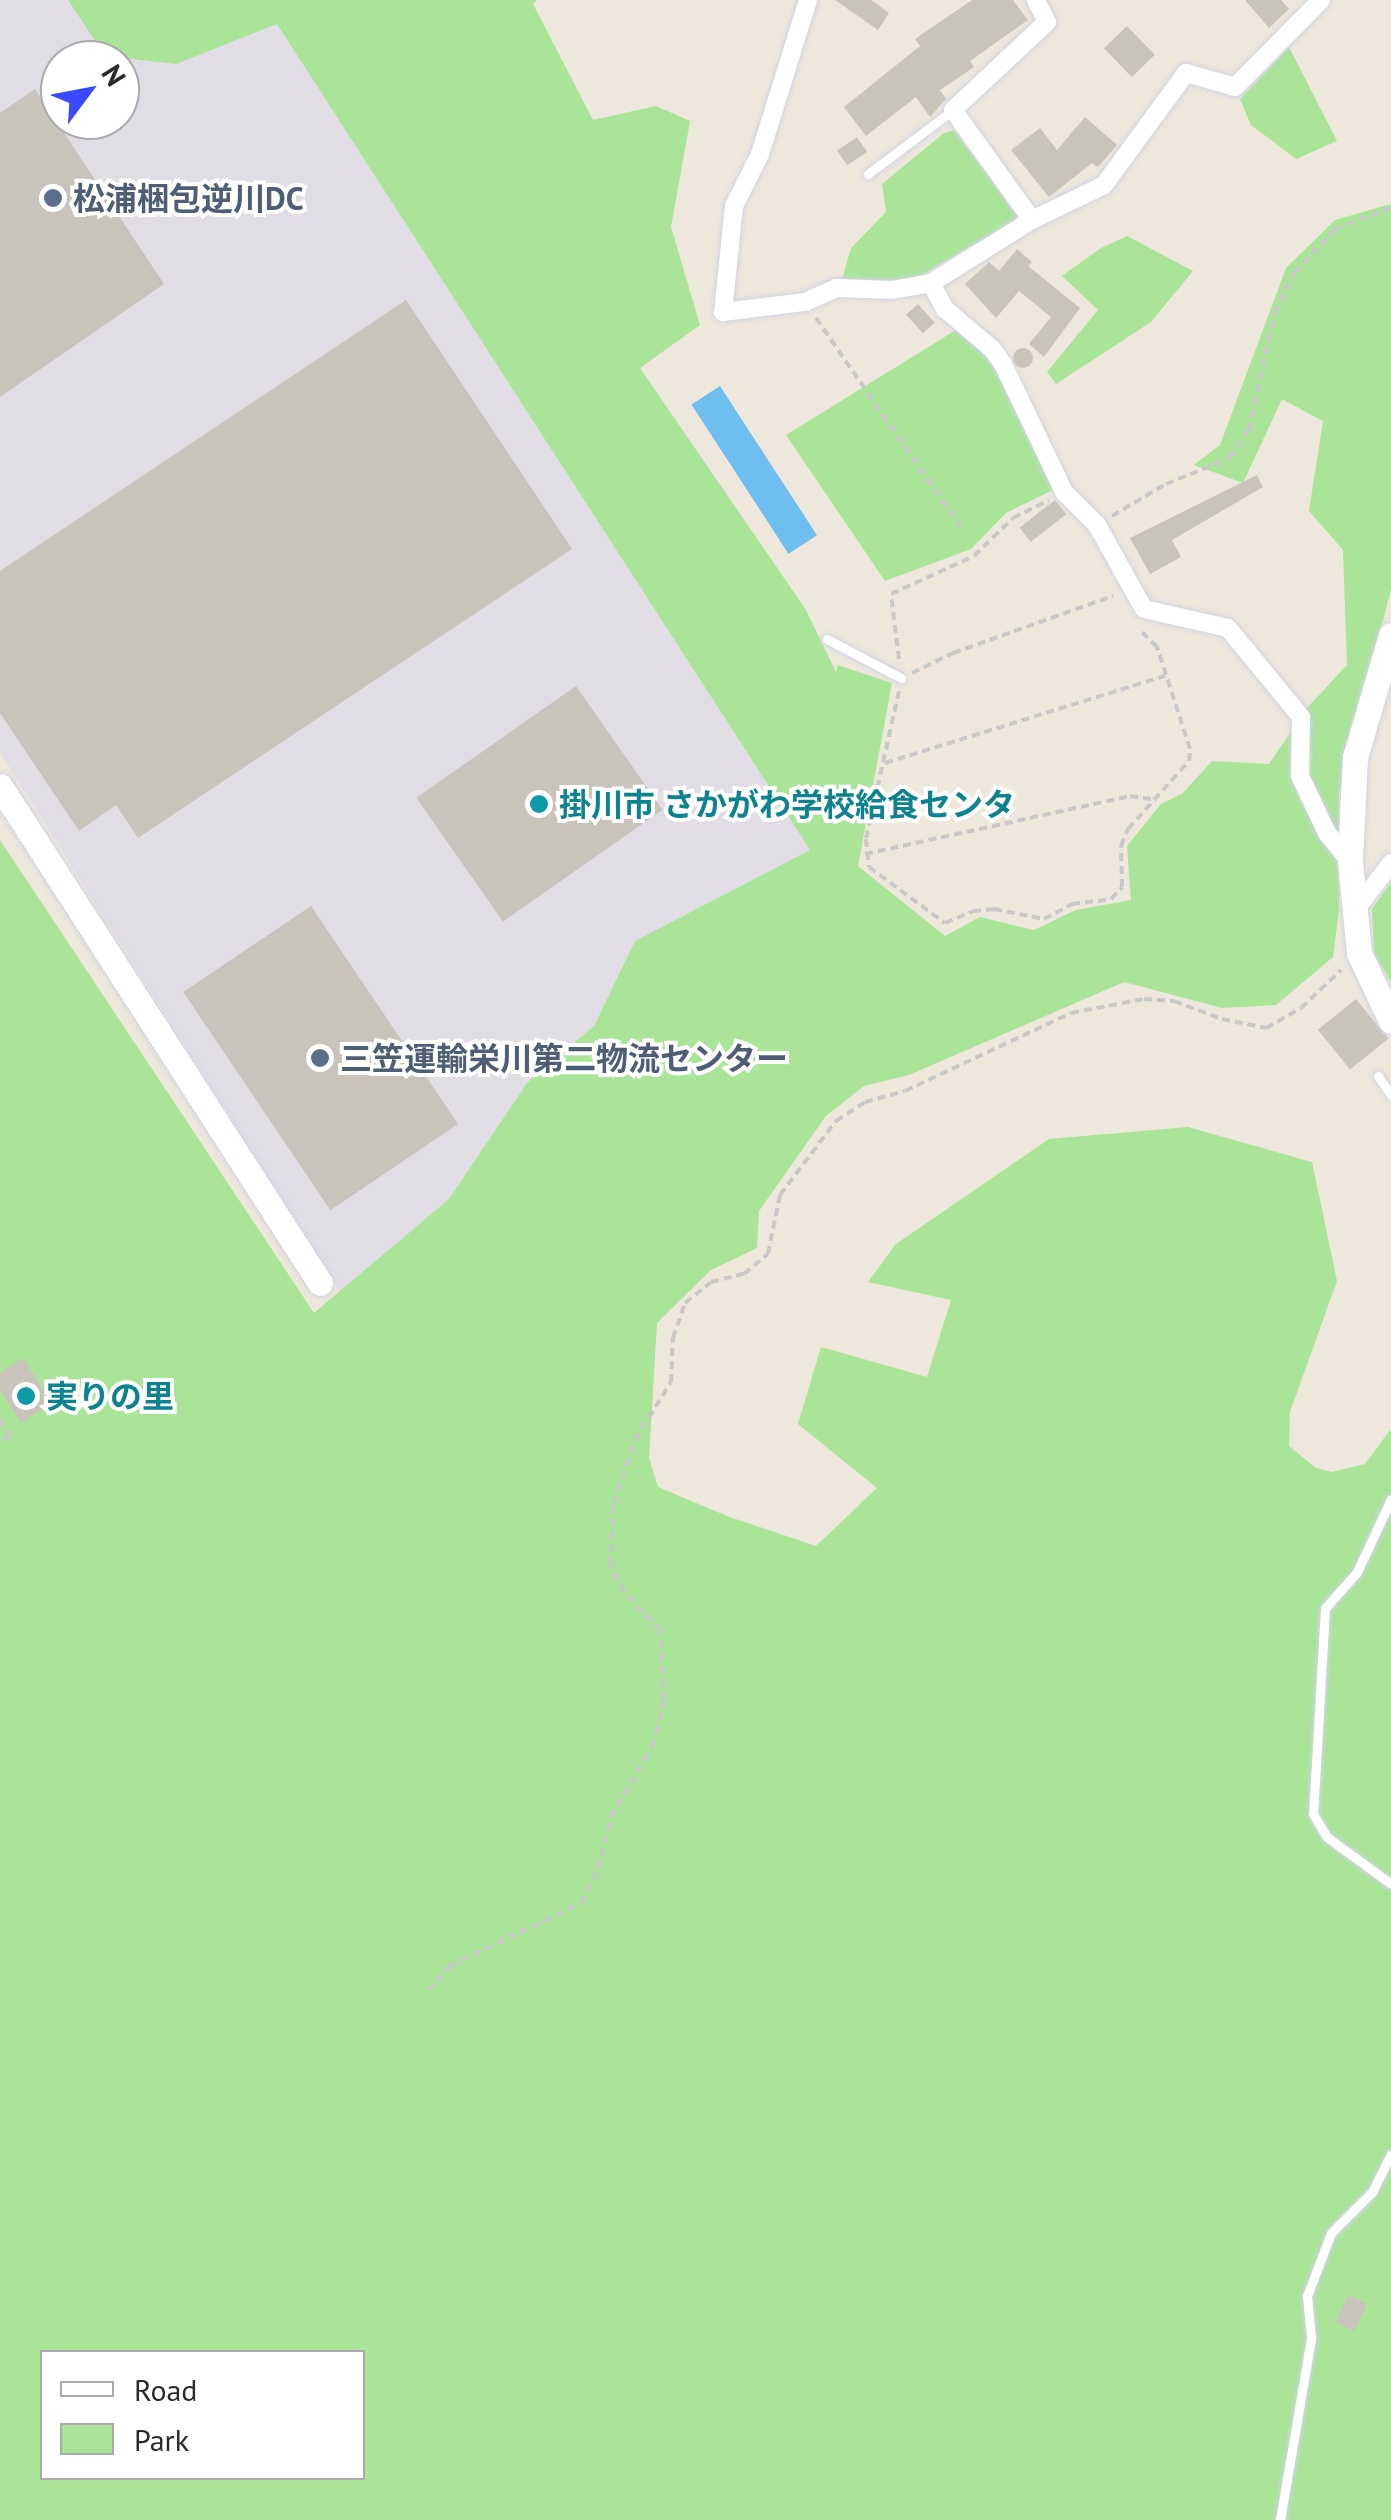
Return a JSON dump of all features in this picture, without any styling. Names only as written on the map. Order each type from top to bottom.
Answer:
[{"type":"street","points":[[808,0],[760,154],[734,206],[723,312],[805,302],[836,288],[892,290],[931,283],[1032,220],[1104,184],[1186,73],[1235,87],[1321,0]]},
{"type":"street","points":[[1032,220],[953,110],[1047,22],[1036,0]]},
{"type":"street","points":[[931,283],[945,309],[1003,364],[1064,492],[1097,525],[1144,610],[1228,628],[1301,717],[1300,776],[1326,833],[1350,861]]},
{"type":"street","points":[[1391,635],[1356,757],[1350,861],[1359,953],[1391,1022]]},
{"type":"street","points":[[0,786],[320,1283]]},
{"type":"street","points":[[1353,914],[1391,863]]},
{"type":"lane","points":[[868,174],[953,110]]},
{"type":"lane","points":[[827,639],[902,678]]},
{"type":"lane","points":[[1378,1076],[1391,1095]]},
{"type":"lane","points":[[1391,1499],[1357,1572],[1326,1608],[1314,1814],[1326,1836],[1391,1884]]},
{"type":"lane","points":[[1280,2520],[1311,2338],[1308,2296],[1331,2233],[1372,2192],[1391,2154]]},
{"type":"path","points":[[1097,525],[1166,484],[1230,458],[1249,430],[1276,313],[1294,273],[1335,229],[1391,208]]},
{"type":"path","points":[[805,302],[962,530]]},
{"type":"path","points":[[1064,492],[1013,518],[974,556],[891,594],[902,678],[865,854],[869,867],[882,881],[945,923],[973,911],[994,909],[1044,919],[1072,904],[1111,899],[1122,887],[1121,846],[1128,829],[1189,760],[1157,647],[1129,619]]},
{"type":"path","points":[[902,678],[953,654],[1115,595],[1122,607]]},
{"type":"path","points":[[885,763],[1166,676]]},
{"type":"path","points":[[865,854],[1130,796],[1156,800]]},
{"type":"path","points":[[428,1990],[450,1966],[581,1904],[598,1868],[611,1816],[653,1746],[664,1700],[661,1630],[624,1592],[610,1565],[614,1504],[635,1440],[671,1382],[673,1338],[685,1303],[711,1282],[744,1274],[768,1254],[780,1196],[836,1121],[865,1102],[904,1091],[1071,1013],[1144,999],[1174,1001],[1222,1019],[1266,1028],[1301,1008],[1359,953]]},
{"type":"path","points":[[0,1419],[10,1436],[0,1442]]},
{"type":"shaded area","points":[[0,0],[68,0],[94,40],[40,40],[40,140],[140,140],[140,60],[175,64],[277,23],[810,850],[635,941],[594,1026],[527,1083],[449,1199],[341,1293],[0,752]]},
{"type":"green space","points":[[68,0],[537,0],[533,4],[593,120],[656,106],[690,121],[671,227],[700,325],[640,368],[806,610],[836,672],[838,665],[892,683],[858,866],[945,936],[980,917],[1034,930],[1076,910],[1131,900],[1127,846],[1161,804],[1182,794],[1212,761],[1269,764],[1308,707],[1347,665],[1343,550],[1309,511],[1323,421],[1282,399],[1243,483],[1194,465],[1220,445],[1286,268],[1335,220],[1391,204],[1391,589],[1339,794],[1339,910],[1333,957],[1276,1005],[1222,1008],[1124,982],[909,1075],[864,1086],[826,1116],[759,1211],[757,1248],[711,1270],[657,1323],[649,1458],[658,1487],[727,1516],[816,1546],[877,1488],[798,1424],[821,1347],[927,1377],[951,1300],[868,1282],[896,1244],[1049,1139],[1188,1127],[1312,1162],[1337,1281],[1290,1412],[1289,1446],[1316,1468],[1332,1472],[1365,1464],[1391,1429],[1391,2520],[0,2520],[0,840],[314,1313],[449,1199],[527,1083],[594,1026],[635,941],[810,850],[277,24],[176,64],[140,60],[140,40],[94,40]]},
{"type":"green space","points":[[1289,47],[1337,141],[1296,159],[1251,125],[1240,99]]},
{"type":"green space","points":[[954,130],[1019,218],[918,277],[872,283],[842,280],[851,248],[886,212],[882,184],[944,133]]},
{"type":"green space","points":[[1127,236],[1193,271],[1151,322],[1056,384],[1047,372],[1098,310],[1062,276],[1101,248]]},
{"type":"green space","points":[[956,330],[997,364],[1055,489],[1006,513],[971,549],[885,581],[786,435]]},
{"type":"green space","points":[[1391,882],[1391,982],[1374,954],[1372,909]]},
{"type":"water","points":[[720,386],[817,535],[788,554],[691,405]]},
{"type":"building","points":[[835,0],[871,0],[889,13],[878,30]]},
{"type":"building","points":[[972,0],[1013,0],[1028,20],[970,61],[974,67],[940,90],[946,99],[930,117],[916,97],[866,136],[844,107],[920,46],[915,39]]},
{"type":"building","points":[[1245,0],[1281,0],[1289,9],[1269,28]]},
{"type":"building","points":[[1127,26],[1155,55],[1132,77],[1104,48]]},
{"type":"building","name":"松浦梱包逆川DC","points":[[35,89],[40,97],[40,140],[69,140],[164,284],[0,397],[0,113]]},
{"type":"building","points":[[1085,117],[1117,145],[1098,167],[1092,163],[1049,197],[1011,150],[1040,128],[1057,150]]},
{"type":"building","points":[[857,137],[867,152],[847,165],[837,150]]},
{"type":"building","points":[[1017,249],[1032,262],[1028,266],[1080,308],[1044,357],[1029,344],[1051,317],[1019,291],[996,318],[965,284],[989,262],[999,271]]},
{"type":"building","points":[[406,300],[572,549],[138,838],[116,805],[79,831],[0,713],[0,571]]},
{"type":"building","points":[[918,304],[935,323],[923,333],[906,315]]},
{"type":"building","points":[[1023,348],[1033,358],[1023,368],[1013,358]]},
{"type":"building","points":[[1257,475],[1263,487],[1172,540],[1181,557],[1150,574],[1130,538]]},
{"type":"building","points":[[1055,500],[1066,514],[1031,542],[1020,528]]},
{"type":"building","name":"掛川市 さかがわ学校給食センタ","points":[[576,686],[663,810],[503,922],[416,798]]},
{"type":"building","name":"三笠運輸栄川第二物流センター","points":[[311,906],[458,1124],[330,1210],[183,992]]},
{"type":"building","points":[[1356,999],[1388,1039],[1350,1069],[1318,1030]]},
{"type":"building","name":"実りの里","points":[[23,1358],[52,1403],[21,1423],[0,1390],[0,1373]]},
{"type":"building","points":[[1348,2295],[1367,2304],[1354,2331],[1335,2322]]},
{"type":"place","name":"松浦梱包逆川DC","points":[[53,198]]},
{"type":"place","name":"掛川市 さかがわ学校給食センタ","points":[[539,804]]},
{"type":"place","name":"三笠運輸栄川第二物流センター","points":[[320,1058]]},
{"type":"place","name":"実りの里","points":[[26,1396]]}]
